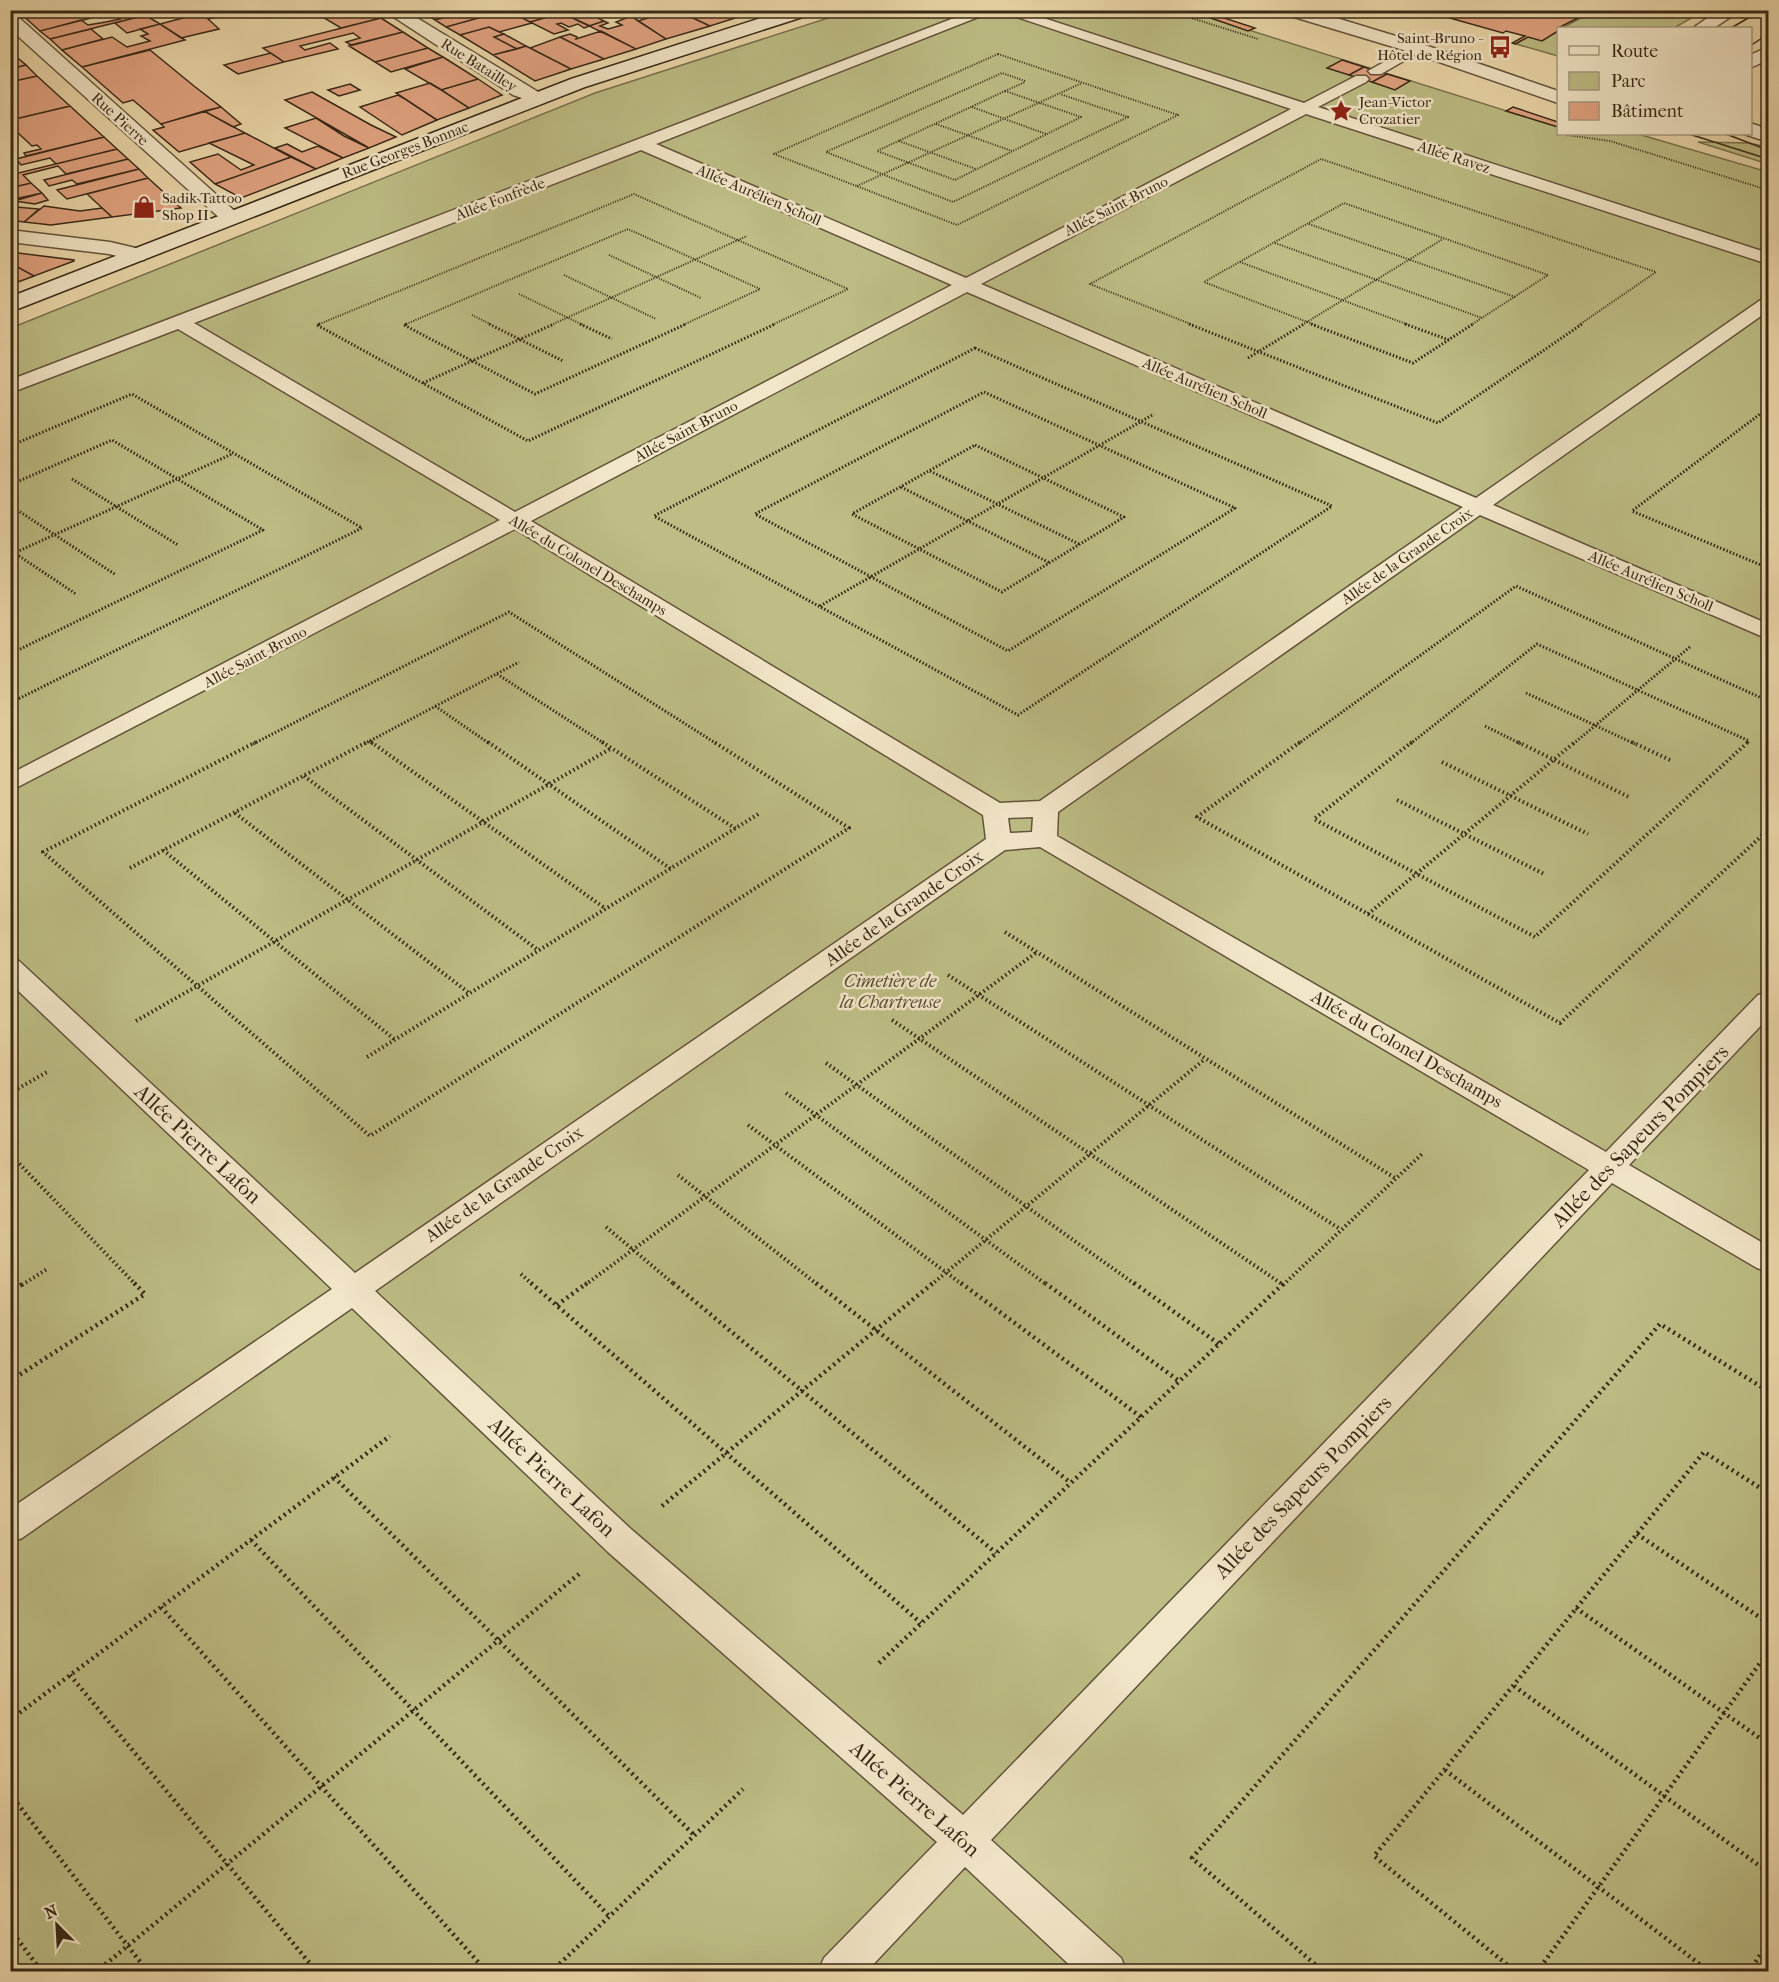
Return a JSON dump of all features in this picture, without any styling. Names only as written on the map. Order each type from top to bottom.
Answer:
[{"type":"street","name":"Rue Batailley","points":[[391,10],[520,91],[538,98]]},
{"type":"street","name":"Rue Georges Bonnac","points":[[10,305],[538,98],[806,10]]},
{"type":"street","points":[[1290,10],[1416,48],[1557,97]]},
{"type":"street","points":[[1704,27],[1733,10]]},
{"type":"street","name":"Rue Pierre","points":[[10,19],[231,218]]},
{"type":"street","points":[[1416,48],[1539,71]]},
{"type":"street","points":[[1752,62],[1768,52]]},
{"type":"street","points":[[1752,130],[1768,136]]},
{"type":"street","points":[[10,236],[110,248],[136,255]]},
{"type":"lane","name":"Allée Fonfrède","points":[[10,387],[989,10]]},
{"type":"lane","name":"Allée Ravez","points":[[1003,10],[1768,259]]},
{"type":"lane","points":[[1376,71],[1416,48]]},
{"type":"lane","name":"Allée Saint-Bruno","points":[[10,784],[1361,79]]},
{"type":"lane","name":"Allée Aurélien Scholl","points":[[642,144],[1768,632]]},
{"type":"lane","name":"Allée de la Grande Croix","points":[[1046,809],[1768,303]]},
{"type":"lane","name":"Allée du Colonel Deschamps","points":[[180,322],[516,521],[995,811]]},
{"type":"lane","points":[[1046,809],[1044,839],[999,842],[995,811],[1046,809]]},
{"type":"lane","name":"Allée du Colonel Deschamps","points":[[1044,839],[1768,1260]]},
{"type":"lane","name":"Allée de la Grande Croix","points":[[10,1528],[999,842]]},
{"type":"lane","name":"Allée Pierre Lafon","points":[[10,967],[620,1541],[963,1840],[1107,1971]]},
{"type":"lane","name":"Allée des Sapeurs Pompiers","points":[[838,1971],[1768,1002]]},
{"type":"path","points":[[998,54],[1083,83],[1178,115],[957,225],[774,154],[998,54]]},
{"type":"path","points":[[1004,91],[1081,117],[955,180],[877,151],[1025,81],[1002,73],[826,152],[953,202],[1128,117],[1060,93]]},
{"type":"path","points":[[422,383],[1083,83]]},
{"type":"path","points":[[971,107],[1047,135]]},
{"type":"path","points":[[935,123],[1012,151]]},
{"type":"path","points":[[1564,135],[1577,139],[1610,141],[1768,190]]},
{"type":"path","points":[[898,141],[976,170]]},
{"type":"path","points":[[1322,159],[1656,272],[1438,423],[1259,351],[1090,284],[1322,159]]},
{"type":"path","points":[[634,194],[738,240],[848,289],[528,441],[317,325],[634,194]]},
{"type":"path","points":[[1344,204],[1548,275],[1413,363],[1204,282],[1309,223],[1344,204]]},
{"type":"path","points":[[1309,223],[1515,297]]},
{"type":"path","points":[[628,229],[695,260],[760,289],[535,394],[404,325],[628,229]]},
{"type":"path","points":[[819,607],[1202,387],[1443,238]]},
{"type":"path","points":[[1274,242],[1482,318]]},
{"type":"path","points":[[609,255],[701,298]]},
{"type":"path","points":[[1239,262],[1449,340]]},
{"type":"path","points":[[564,275],[656,319]]},
{"type":"path","points":[[519,294],[612,339]]},
{"type":"path","points":[[472,315],[563,361]]},
{"type":"path","points":[[975,348],[1141,421],[1332,506],[1018,716],[654,516],[975,348]]},
{"type":"path","points":[[984,392],[1100,445],[1235,508],[1008,651],[755,514],[984,392]]},
{"type":"path","points":[[10,446],[132,394],[362,528],[10,703]]},
{"type":"path","points":[[1768,408],[1632,511],[1768,568]]},
{"type":"path","points":[[10,485],[112,440],[263,530],[10,654]]},
{"type":"path","points":[[975,445],[1124,517],[1002,592],[852,514],[929,471],[975,445]]},
{"type":"path","points":[[13,554],[233,453]]},
{"type":"path","points":[[929,471],[1080,544]]},
{"type":"path","points":[[72,479],[178,545]]},
{"type":"path","points":[[900,487],[1050,563]]},
{"type":"path","points":[[1768,504],[1762,509],[1768,512]]},
{"type":"path","points":[[11,506],[116,575]]},
{"type":"path","points":[[10,550],[76,594]]},
{"type":"path","points":[[1768,701],[1516,586],[1197,817],[1560,1023],[1768,830]]},
{"type":"path","points":[[509,612],[849,828],[370,1136],[197,987],[43,852],[509,612]]},
{"type":"path","points":[[1368,914],[1729,615]]},
{"type":"path","points":[[1537,644],[1638,690],[1749,741],[1535,937],[1314,819],[1537,644]]},
{"type":"path","points":[[130,868],[519,662]]},
{"type":"path","points":[[496,674],[736,829]]},
{"type":"path","points":[[1526,693],[1670,760]]},
{"type":"path","points":[[435,706],[671,869]]},
{"type":"path","points":[[1485,726],[1629,797]]},
{"type":"path","points":[[369,741],[606,909]]},
{"type":"path","points":[[93,1045],[612,748]]},
{"type":"path","points":[[1442,762],[1588,834]]},
{"type":"path","points":[[304,776],[538,950]]},
{"type":"path","points":[[1397,800],[1544,874]]},
{"type":"path","points":[[235,813],[469,993]]},
{"type":"path","points":[[366,1057],[760,813]]},
{"type":"path","points":[[163,850],[394,1040]]},
{"type":"path","points":[[1005,932],[1395,1178]]},
{"type":"path","points":[[557,1305],[1037,952]]},
{"type":"path","points":[[948,975],[1340,1230]]},
{"type":"path","points":[[892,1020],[1282,1284]]},
{"type":"path","points":[[96,1971],[1205,1059]]},
{"type":"path","points":[[826,1063],[1219,1344]]},
{"type":"path","points":[[786,1093],[1179,1381]]},
{"type":"path","points":[[748,1125],[1141,1417]]},
{"type":"path","points":[[10,1154],[145,1294],[10,1381]]},
{"type":"path","points":[[879,1663],[1423,1154]]},
{"type":"path","points":[[678,1175],[1071,1483]]},
{"type":"path","points":[[606,1227],[996,1553]]},
{"type":"path","points":[[10,1292],[47,1269]]},
{"type":"path","points":[[521,1274],[921,1623]]},
{"type":"path","points":[[1324,1971],[1192,1858],[1660,1324],[1768,1391]]},
{"type":"path","points":[[10,1720],[390,1436]]},
{"type":"path","points":[[1516,1971],[1374,1856],[1704,1452],[1768,1493]]},
{"type":"path","points":[[334,1478],[694,1835]]},
{"type":"path","points":[[1637,1534],[1768,1623]]},
{"type":"path","points":[[251,1540],[609,1916]]},
{"type":"path","points":[[161,1607],[487,1971]]},
{"type":"path","points":[[1576,1608],[1768,1744]]},
{"type":"path","points":[[1537,1971],[1768,1652]]},
{"type":"path","points":[[70,1675],[317,1971]]},
{"type":"path","points":[[1514,1686],[1768,1872]]},
{"type":"path","points":[[1445,1770],[1710,1971]]},
{"type":"path","points":[[550,1971],[743,1789]]},
{"type":"path","points":[[10,1794],[148,1971]]},
{"type":"path","points":[[10,1929],[42,1971]]},
{"type":"path","points":[[1749,1971],[1768,1943]]},
{"type":"green space","points":[[1690,10],[1700,13],[1676,27],[1564,27],[1594,11]]},
{"type":"green space","name":"Cimetière de la Chartreuse","points":[[850,11],[1188,11],[1557,127],[1557,135],[1641,135],[1768,172],[1768,1971],[11,1972],[11,328],[595,93]]},
{"type":"green space","points":[[1557,30],[1557,56],[1516,44],[1528,37]]},
{"type":"green space","points":[[1698,142],[1749,143],[1768,147],[1768,164]]},
{"type":"building","points":[[62,10],[68,16],[87,12],[95,17],[40,31],[19,12]]},
{"type":"building","points":[[121,10],[141,10],[146,15],[50,39],[40,31],[81,20],[88,25],[120,19],[112,13]]},
{"type":"building","points":[[213,10],[244,10],[208,19],[219,29],[181,38],[160,24]]},
{"type":"building","points":[[369,10],[381,18],[341,28],[314,12]]},
{"type":"building","points":[[420,10],[472,10],[435,20]]},
{"type":"building","points":[[472,10],[507,10],[446,27],[435,20]]},
{"type":"building","points":[[507,10],[532,23],[499,32],[489,27],[460,35],[446,27]]},
{"type":"building","points":[[508,10],[582,10],[604,21],[589,26],[562,13],[530,22]]},
{"type":"building","points":[[654,10],[661,15],[678,11],[710,26],[666,39],[638,21],[648,18],[640,12]]},
{"type":"building","points":[[676,10],[746,10],[751,13],[710,26]]},
{"type":"building","points":[[929,10],[962,10],[946,17]]},
{"type":"building","points":[[1188,10],[1200,10],[1255,28],[1248,31]]},
{"type":"building","points":[[1594,10],[1557,27],[1557,32],[1542,41],[1528,37],[1515,44],[1512,43],[1525,36],[1506,31],[1503,33],[1432,13]]},
{"type":"building","points":[[562,13],[590,26],[584,28],[578,24],[569,27],[561,23],[557,24],[568,30],[554,34],[530,22]]},
{"type":"building","points":[[145,15],[160,24],[127,33],[115,23]]},
{"type":"building","points":[[631,16],[666,39],[636,49],[589,26],[604,21],[608,23],[600,26],[608,29],[622,25],[616,22]]},
{"type":"building","points":[[381,18],[403,32],[351,45],[346,42],[360,38],[353,33],[300,46],[305,50],[330,43],[338,49],[284,62],[263,48]]},
{"type":"building","points":[[160,24],[185,40],[82,67],[62,50],[112,37],[127,47],[150,41],[141,36],[148,34],[140,29]]},
{"type":"building","points":[[489,27],[504,34],[494,37],[517,49],[493,55],[460,35]]},
{"type":"building","points":[[91,29],[103,39],[62,50],[50,39]]},
{"type":"building","points":[[601,31],[636,49],[604,59],[560,37],[570,34],[577,37],[576,39]]},
{"type":"building","points":[[403,32],[428,48],[375,62],[349,46]]},
{"type":"building","points":[[504,34],[526,46],[517,49],[494,37]]},
{"type":"building","points":[[560,37],[604,59],[571,69],[530,48]]},
{"type":"building","points":[[526,46],[571,69],[535,81],[493,55]]},
{"type":"building","points":[[428,48],[443,57],[391,72],[375,62]]},
{"type":"building","points":[[150,50],[221,107],[161,124],[133,100],[123,103],[82,67]]},
{"type":"building","points":[[271,53],[284,62],[238,74],[224,65]]},
{"type":"building","points":[[10,55],[14,55],[26,65],[10,69]]},
{"type":"building","points":[[443,57],[478,79],[441,90],[405,69]]},
{"type":"building","points":[[1342,60],[1364,67],[1349,75],[1327,68]]},
{"type":"building","points":[[26,65],[37,76],[10,82],[10,69]]},
{"type":"building","points":[[1364,67],[1387,74],[1372,82],[1349,75]]},
{"type":"building","points":[[1387,74],[1410,81],[1395,90],[1372,82]]},
{"type":"building","points":[[37,76],[70,106],[11,120],[10,82]]},
{"type":"building","points":[[478,79],[502,95],[469,108],[441,90]]},
{"type":"building","points":[[430,83],[469,108],[437,120],[396,93]]},
{"type":"building","points":[[350,84],[360,90],[339,96],[328,90]]},
{"type":"building","points":[[312,92],[396,137],[369,148],[285,100]]},
{"type":"building","points":[[398,95],[437,120],[402,135],[360,107]]},
{"type":"building","points":[[70,106],[104,137],[26,156],[24,153],[41,149],[37,145],[32,146],[17,132],[10,134],[10,120]]},
{"type":"building","points":[[221,107],[241,124],[233,127],[204,111]]},
{"type":"building","points":[[1513,107],[1557,122],[1557,127],[1506,111]]},
{"type":"building","points":[[204,111],[245,133],[179,152],[153,130],[164,127],[161,124]]},
{"type":"building","points":[[316,118],[344,136],[369,148],[343,158],[285,128]]},
{"type":"building","points":[[245,133],[291,157],[215,184],[190,162],[218,154],[241,170],[254,165],[209,143]]},
{"type":"building","points":[[104,137],[117,149],[56,164],[50,158],[21,165],[16,159]]},
{"type":"building","points":[[287,144],[302,152],[318,146],[343,158],[316,169],[275,148]]},
{"type":"building","points":[[117,149],[128,159],[66,174],[58,166],[23,175],[31,183],[10,188],[10,175]]},
{"type":"building","points":[[291,157],[316,169],[241,198],[215,184]]},
{"type":"building","points":[[128,159],[139,169],[77,184],[72,180],[49,186],[44,180]]},
{"type":"building","points":[[139,169],[148,178],[67,199],[57,190]]},
{"type":"building","points":[[148,178],[181,208],[112,217],[87,194]]},
{"type":"building","points":[[31,183],[42,193],[10,200],[10,188]]},
{"type":"building","points":[[42,193],[48,200],[35,204],[14,201]]},
{"type":"building","points":[[44,206],[80,211],[102,208],[112,217],[51,225],[24,222]]},
{"type":"building","points":[[10,207],[39,209],[24,222],[10,220]]},
{"type":"building","points":[[10,252],[74,261],[34,276],[14,265],[10,267]]},
{"type":"building","points":[[14,265],[34,276],[10,285],[10,267]]},
{"type":"tram line","points":[[1733,27],[1762,10]]},
{"type":"tram line","points":[[1752,45],[1768,34]]},
{"type":"tram line","points":[[1692,135],[1768,159]]},
{"type":"tram line","points":[[1729,135],[1765,149]]},
{"type":"place","name":"Saint-Bruno - Hôtel de Région","points":[[1500,47]]},
{"type":"place","name":"Jean-Victor Crozatier","points":[[1341,111]]},
{"type":"place","name":"Sadik Tattoo Shop II","points":[[144,207]]}]
